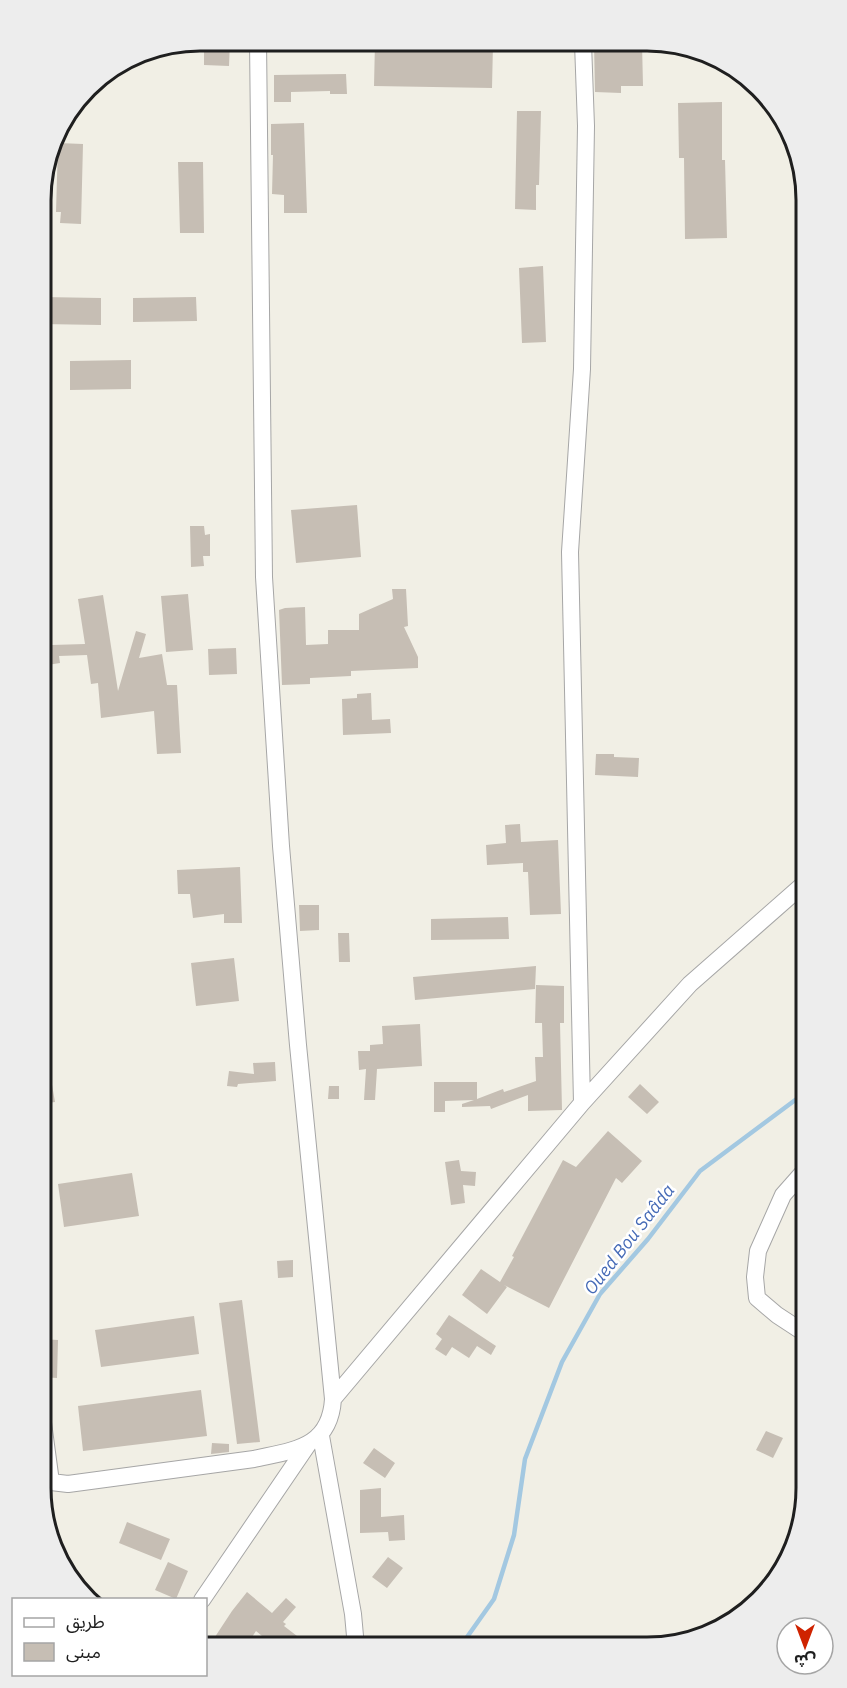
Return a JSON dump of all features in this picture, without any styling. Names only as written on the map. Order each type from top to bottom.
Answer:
[{"type":"street","points":[[203,1598],[332,1416],[333,1399],[281,846],[264,577],[258,51]]},
{"type":"street","points":[[582,1103],[570,552],[582,369],[586,126],[583,51]]},
{"type":"street","points":[[333,1399],[582,1103],[690,984],[796,891]]},
{"type":"street","points":[[796,1180],[783,1195],[758,1251],[755,1277],[757,1298],[796,1327]]},
{"type":"street","points":[[51,1481],[68,1484],[254,1459],[282,1453],[315,1439]]},
{"type":"street","points":[[315,1439],[353,1614],[355,1637]]},
{"type":"building","points":[[204,51],[230,51],[229,66],[204,65]]},
{"type":"building","points":[[375,51],[493,51],[492,88],[374,86]]},
{"type":"building","points":[[594,51],[642,51],[643,86],[621,86],[621,93],[595,92]]},
{"type":"building","points":[[346,74],[347,94],[330,94],[330,91],[291,92],[291,102],[274,102],[274,75]]},
{"type":"building","points":[[722,102],[722,160],[725,160],[727,238],[685,239],[684,158],[679,158],[678,103]]},
{"type":"building","points":[[517,111],[541,111],[536,210],[515,209]]},
{"type":"building","points":[[304,123],[307,213],[284,213],[284,195],[272,194],[271,124]]},
{"type":"building","points":[[62,143],[83,144],[81,224],[60,223],[61,212],[56,212],[58,156]]},
{"type":"building","points":[[178,162],[203,162],[204,233],[180,233]]},
{"type":"building","points":[[543,266],[546,342],[522,343],[519,268]]},
{"type":"building","points":[[51,297],[101,298],[101,325],[51,324]]},
{"type":"building","points":[[196,297],[197,321],[133,322],[133,298]]},
{"type":"building","points":[[131,360],[131,389],[70,390],[70,361]]},
{"type":"building","points":[[357,505],[361,557],[296,563],[291,510]]},
{"type":"building","points":[[190,526],[204,526],[205,535],[210,534],[210,556],[203,556],[204,566],[191,567]]},
{"type":"building","points":[[392,589],[406,589],[408,626],[404,627],[418,657],[418,668],[351,671],[351,676],[310,678],[310,684],[282,685],[279,610],[305,607],[306,645],[328,644],[328,630],[359,630],[359,614],[393,599]]},
{"type":"building","points":[[188,594],[193,650],[166,652],[161,596]]},
{"type":"building","points":[[103,595],[118,691],[136,631],[146,634],[139,658],[162,654],[167,685],[177,685],[181,753],[157,754],[154,711],[101,718],[98,683],[91,684],[87,655],[59,656],[60,663],[51,664],[51,638],[52,645],[85,644],[78,599]]},
{"type":"building","points":[[236,648],[237,674],[209,675],[208,649]]},
{"type":"building","points":[[371,693],[372,720],[390,719],[391,733],[343,735],[342,699],[357,698],[357,694]]},
{"type":"building","points":[[596,754],[639,758],[638,777],[595,775]]},
{"type":"building","points":[[520,824],[521,842],[558,840],[561,914],[530,915],[528,872],[523,872],[523,863],[487,865],[486,845],[506,843],[505,825]]},
{"type":"building","points":[[240,867],[242,923],[224,923],[224,914],[193,918],[190,894],[178,894],[177,870]]},
{"type":"building","points":[[299,905],[319,905],[319,930],[300,931]]},
{"type":"building","points":[[508,917],[509,939],[431,940],[431,919]]},
{"type":"building","points":[[338,933],[349,933],[350,962],[339,962]]},
{"type":"building","points":[[234,958],[239,1001],[196,1006],[191,963]]},
{"type":"building","points":[[536,966],[535,989],[415,1000],[413,977]]},
{"type":"building","points":[[536,985],[564,986],[564,1023],[560,1023],[562,1110],[528,1111],[528,1095],[491,1109],[490,1106],[462,1107],[462,1104],[474,1100],[445,1101],[445,1112],[434,1112],[434,1082],[477,1082],[477,1099],[503,1089],[504,1092],[536,1081],[535,1057],[543,1057],[542,1023],[535,1023]]},
{"type":"building","points":[[420,1024],[422,1066],[377,1069],[375,1100],[364,1100],[366,1069],[359,1070],[358,1051],[370,1051],[370,1045],[383,1044],[382,1026]]},
{"type":"building","points":[[275,1062],[276,1081],[238,1084],[237,1087],[227,1086],[229,1071],[254,1074],[253,1063]]},
{"type":"building","points":[[51,1079],[55,1102],[51,1103]]},
{"type":"building","points":[[640,1084],[659,1102],[647,1114],[628,1097]]},
{"type":"building","points":[[329,1086],[339,1086],[339,1099],[328,1099]]},
{"type":"building","points":[[608,1131],[642,1161],[622,1183],[616,1178],[549,1308],[504,1285],[507,1287],[487,1314],[462,1295],[481,1269],[500,1282],[563,1160],[576,1167]]},
{"type":"building","points":[[459,1160],[461,1171],[476,1172],[475,1186],[463,1185],[465,1203],[451,1205],[445,1162]]},
{"type":"building","points":[[132,1173],[139,1216],[64,1227],[58,1184]]},
{"type":"building","points":[[293,1260],[293,1277],[278,1278],[277,1261]]},
{"type":"building","points":[[242,1300],[260,1442],[237,1444],[219,1303]]},
{"type":"building","points":[[449,1315],[496,1346],[491,1355],[477,1346],[469,1358],[452,1347],[446,1356],[435,1349],[442,1339],[436,1334]]},
{"type":"building","points":[[194,1316],[199,1354],[101,1367],[95,1330]]},
{"type":"building","points":[[51,1340],[58,1340],[57,1378],[51,1378]]},
{"type":"building","points":[[201,1390],[207,1436],[83,1451],[78,1406]]},
{"type":"building","points":[[766,1431],[783,1438],[773,1458],[756,1450]]},
{"type":"building","points":[[212,1443],[229,1444],[229,1452],[211,1454]]},
{"type":"building","points":[[374,1448],[395,1463],[385,1478],[363,1463]]},
{"type":"building","points":[[381,1488],[381,1517],[404,1515],[405,1540],[389,1541],[388,1532],[360,1533],[360,1490]]},
{"type":"building","points":[[127,1522],[170,1539],[161,1560],[119,1543]]},
{"type":"building","points":[[388,1557],[403,1568],[387,1588],[372,1577]]},
{"type":"building","points":[[168,1562],[188,1571],[176,1598],[155,1590]]},
{"type":"building","points":[[247,1592],[272,1613],[286,1598],[296,1607],[283,1622],[286,1624],[284,1626],[298,1637],[263,1637],[256,1631],[252,1637],[215,1637]]},
{"type":"waterway","name":"Oued Bou Saâda","points":[[467,1637],[494,1599],[514,1535],[525,1459],[562,1362],[600,1294],[648,1239],[700,1171],[796,1099]]}]
